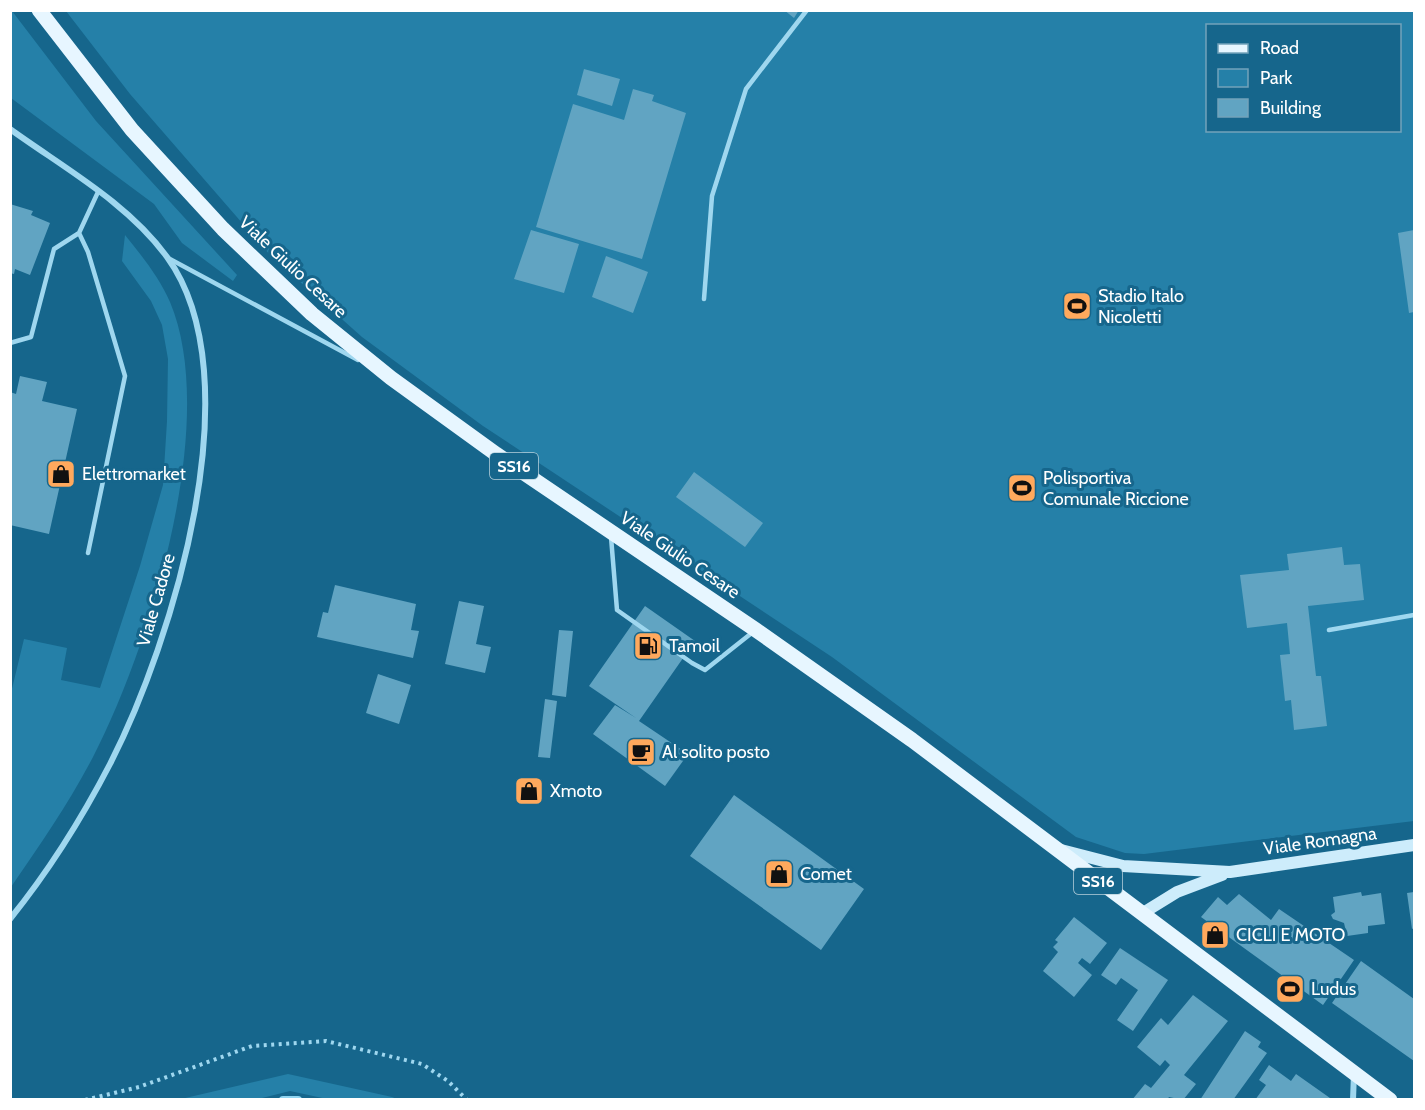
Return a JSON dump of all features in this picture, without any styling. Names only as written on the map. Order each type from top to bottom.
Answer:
[{"type":"main road","name":"Viale Giulio Cesare","points":[[39,10],[132,130],[223,229],[312,314],[391,378],[496,454],[756,630],[912,740],[1390,1100]]},
{"type":"street","points":[[10,129],[137,222],[168,258]]},
{"type":"street","name":"Viale Cadore","points":[[10,919],[73,828],[110,764],[162,640],[182,566],[196,497],[205,430],[204,366],[197,330],[187,297],[168,258]]},
{"type":"street","name":"Viale Romagna","points":[[1054,848],[1123,866],[1230,872],[1414,845]]},
{"type":"street","name":"Viale Romagna","points":[[1143,914],[1177,892],[1230,872]]},
{"type":"street","points":[[1353,1100],[1354,1073]]},
{"type":"lane","points":[[705,299],[712,196],[746,89],[807,10]]},
{"type":"lane","points":[[10,343],[31,337],[54,249],[79,233],[98,192]]},
{"type":"lane","points":[[79,233],[88,252],[125,376],[88,553]]},
{"type":"lane","points":[[168,258],[391,378]]},
{"type":"lane","points":[[611,532],[617,610],[692,663],[705,670],[756,630]]},
{"type":"lane","points":[[1329,630],[1414,615]]},
{"type":"path","points":[[85,1100],[138,1087],[252,1046],[326,1041],[422,1064],[448,1081],[467,1100]]},
{"type":"green space","points":[[12,11],[96,121],[237,275],[233,281],[182,243],[154,204],[11,98]]},
{"type":"green space","name":"Polisportiva Comunale Riccione","points":[[66,11],[1414,11],[1414,821],[1144,854],[1125,853],[1076,837],[832,657],[483,426],[362,337],[270,255],[130,94]]},
{"type":"green space","points":[[125,235],[150,267],[166,293],[183,351],[187,408],[183,469],[172,533],[156,596],[115,711],[74,791],[11,887],[10,697],[24,639],[67,648],[61,680],[100,688],[140,566],[163,485],[168,359],[162,325],[151,301],[122,261]]},
{"type":"green space","points":[[288,1074],[397,1099],[327,1099],[290,1091],[258,1099],[181,1099]]},
{"type":"building","points":[[784,10],[799,10],[794,18]]},
{"type":"building","points":[[584,69],[620,79],[612,106],[577,95]]},
{"type":"building","points":[[633,89],[654,95],[652,101],[686,113],[642,259],[536,227],[573,104],[624,120]]},
{"type":"building","points":[[10,204],[33,211],[31,215],[50,223],[30,275],[15,269],[14,274],[10,273]]},
{"type":"building","points":[[531,230],[579,244],[564,293],[514,279]]},
{"type":"building","points":[[1414,230],[1414,312],[1409,313],[1398,233]]},
{"type":"building","points":[[606,256],[648,272],[633,313],[592,297]]},
{"type":"building","points":[[20,376],[47,382],[42,401],[77,409],[49,534],[10,525],[10,392],[16,394]]},
{"type":"building","points":[[694,472],[763,523],[745,547],[676,497]]},
{"type":"building","points":[[1342,547],[1344,565],[1360,564],[1364,600],[1308,606],[1316,676],[1321,676],[1327,726],[1294,730],[1291,700],[1285,701],[1280,655],[1290,654],[1287,623],[1247,628],[1240,575],[1289,570],[1287,554]]},
{"type":"building","points":[[335,585],[416,604],[411,630],[419,631],[413,658],[317,637],[323,612],[328,613]]},
{"type":"building","points":[[459,601],[484,606],[476,644],[491,647],[485,673],[445,664]]},
{"type":"building","points":[[645,606],[695,641],[639,721],[688,754],[665,786],[593,734],[615,705],[636,718],[589,686]]},
{"type":"building","points":[[559,630],[573,631],[566,697],[552,695]]},
{"type":"building","points":[[378,674],[411,685],[399,724],[366,713]]},
{"type":"building","points":[[545,699],[557,701],[550,758],[538,757]]},
{"type":"building","name":"Comet","points":[[734,795],[864,889],[821,950],[690,856]]},
{"type":"building","points":[[1361,892],[1362,896],[1381,893],[1385,924],[1368,926],[1368,933],[1347,936],[1344,923],[1333,919],[1331,915],[1335,912],[1333,897]]},
{"type":"building","points":[[1414,892],[1414,928],[1412,929],[1407,893]]},
{"type":"building","points":[[1239,894],[1271,920],[1279,909],[1354,960],[1323,1005],[1201,917],[1218,897],[1227,905]]},
{"type":"building","points":[[1074,917],[1107,943],[1090,964],[1082,958],[1078,963],[1092,975],[1074,997],[1043,971],[1058,952],[1053,947],[1058,942],[1055,940]]},
{"type":"building","points":[[1120,948],[1168,980],[1133,1031],[1117,1020],[1138,990],[1121,978],[1116,985],[1101,975]]},
{"type":"building","points":[[1361,961],[1414,999],[1414,1061],[1332,1003]]},
{"type":"building","points":[[1193,995],[1228,1021],[1184,1075],[1196,1084],[1183,1100],[1169,1097],[1167,1100],[1132,1100],[1145,1084],[1151,1088],[1170,1065],[1165,1060],[1160,1066],[1137,1047],[1161,1018],[1168,1025]]},
{"type":"building","points":[[1245,1031],[1261,1042],[1258,1047],[1267,1053],[1233,1100],[1200,1100]]},
{"type":"building","points":[[1269,1065],[1291,1081],[1296,1074],[1330,1098],[1255,1100],[1266,1085],[1259,1080]]},
{"type":"waterway","points":[[283,1100],[298,1100]]},
{"type":"place","name":"Stadio Italo Nicoletti","points":[[1077,306]]},
{"type":"place","name":"Elettromarket","points":[[61,474]]},
{"type":"place","name":"Polisportiva Comunale Riccione","points":[[1022,488]]},
{"type":"place","name":"Tamoil","points":[[648,646]]},
{"type":"place","name":"Al solito posto","points":[[641,752]]},
{"type":"place","name":"Xmoto","points":[[529,791]]},
{"type":"place","name":"Comet","points":[[779,874]]},
{"type":"place","name":"CICLI E MOTO","points":[[1215,935]]},
{"type":"place","name":"Ludus","points":[[1290,989]]}]
